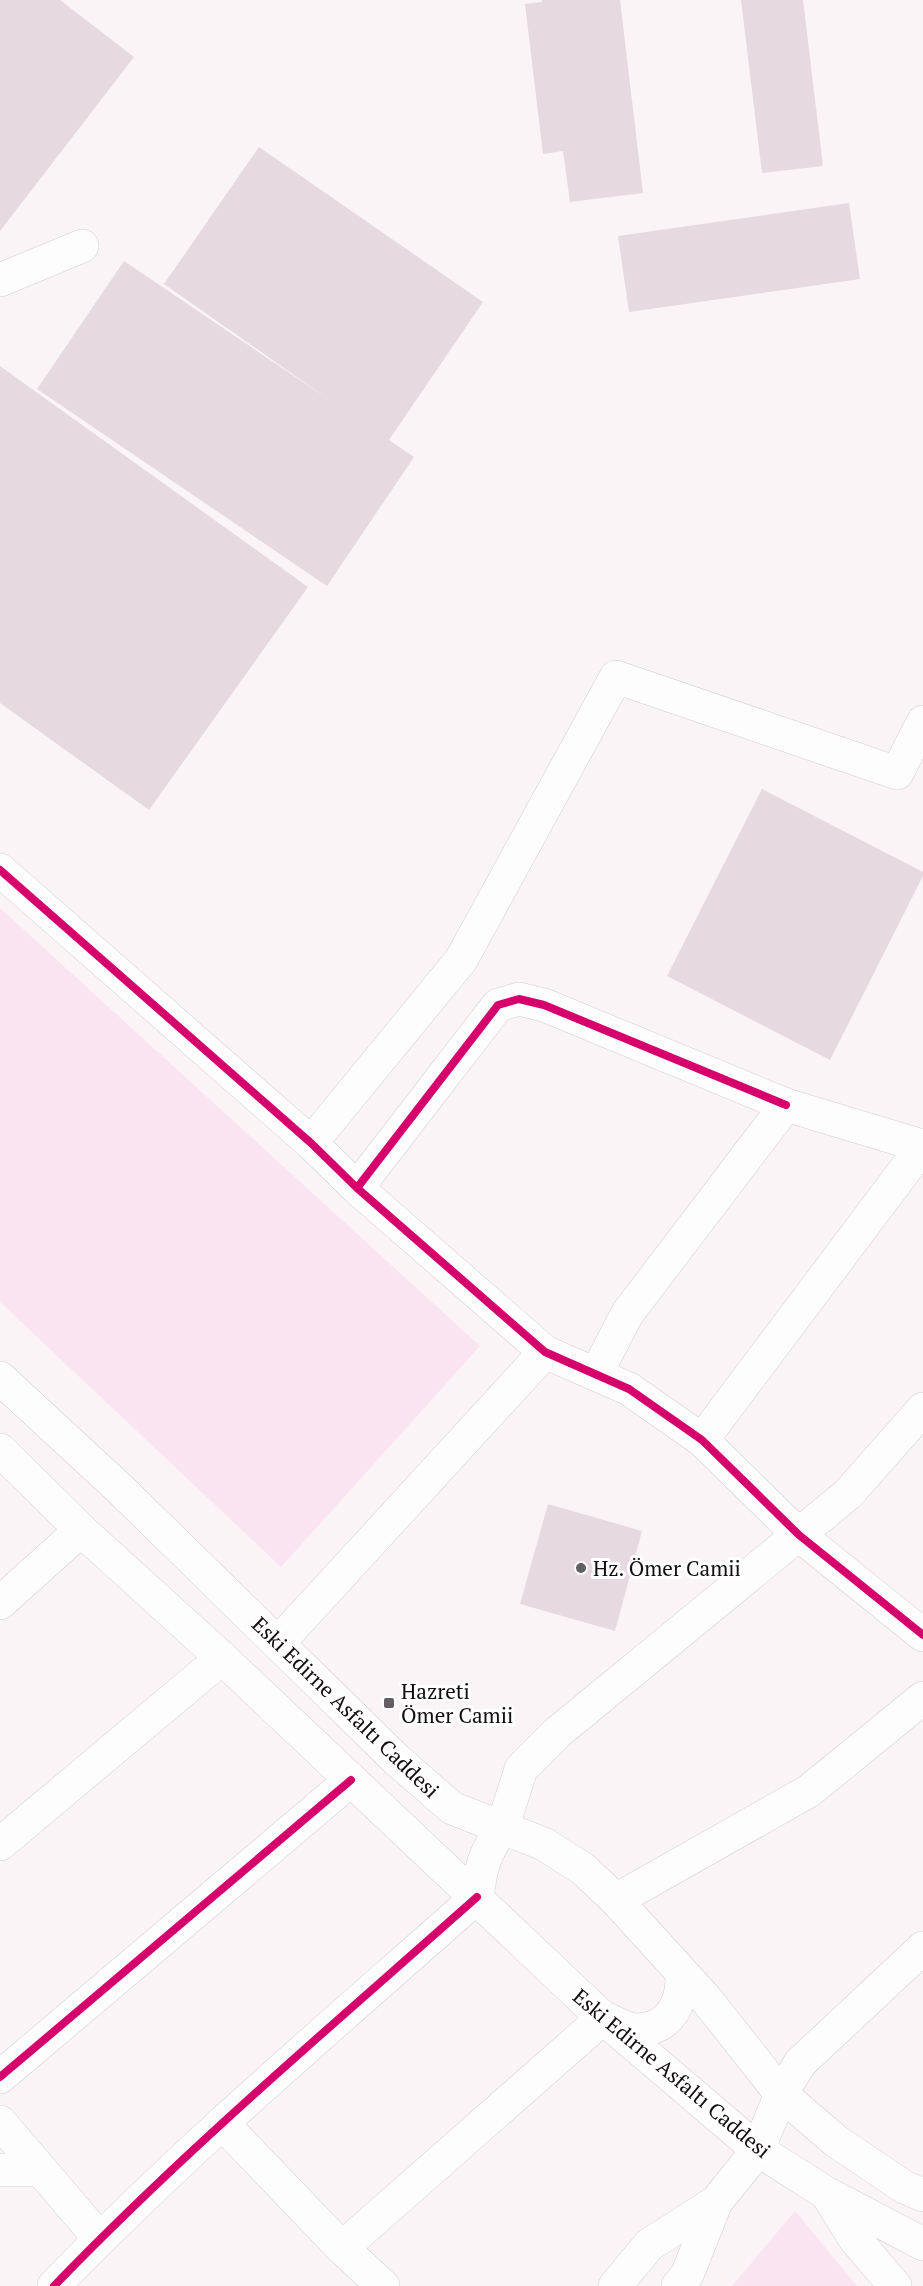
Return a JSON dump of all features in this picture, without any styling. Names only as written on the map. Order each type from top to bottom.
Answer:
[{"type":"street","points":[[0,280],[82,246]]},
{"type":"street","points":[[311,1143],[461,960],[616,677],[897,773],[923,722]]},
{"type":"street","points":[[0,870],[545,1352],[629,1389],[702,1440],[799,1535],[923,1635]]},
{"type":"street","points":[[357,1188],[498,1005],[519,999],[544,1005],[786,1105],[922,1146],[702,1440]]},
{"type":"street","points":[[596,1374],[627,1314],[786,1105]]},
{"type":"street","points":[[0,1844],[222,1658],[279,1642],[545,1352]]},
{"type":"street","name":"Eski Edirne Asfaltı Caddesi","points":[[0,1378],[119,1488],[279,1642],[397,1760],[452,1808],[544,1844],[583,1869],[616,1900],[706,1999],[781,2094],[836,2141],[904,2187],[923,2195]]},
{"type":"street","points":[[54,2286],[99,2239],[222,2123],[477,1897],[481,1866],[491,1844],[502,1829],[520,1769],[558,1732],[848,1494],[923,1409]]},
{"type":"street","name":"Eski Edirne Asfaltı Caddesi","points":[[0,1449],[81,1530],[222,1658],[603,2018],[758,2150],[826,2193],[923,2244]]},
{"type":"street","points":[[0,1603],[81,1530]]},
{"type":"street","points":[[616,1900],[809,1791],[923,1698]]},
{"type":"street","points":[[0,2077],[351,1780]]},
{"type":"street","points":[[678,2286],[687,2275],[716,2202],[758,2150],[781,2094],[800,2063],[923,1948]]},
{"type":"street","points":[[342,2248],[603,2018],[637,2031],[657,2025],[676,2008],[683,1991],[682,1973]]},
{"type":"street","points":[[0,2122],[99,2239]]},
{"type":"street","points":[[222,2123],[342,2248],[383,2286]]},
{"type":"street","points":[[0,2170],[40,2170]]},
{"type":"street","points":[[826,2193],[855,2239],[895,2286]]},
{"type":"street","points":[[615,2286],[649,2245],[716,2202]]},
{"type":"shaded area","points":[[0,908],[480,1346],[281,1567],[0,1302]]},
{"type":"shaded area","points":[[795,2211],[857,2286],[732,2286]]},
{"type":"building","points":[[0,0],[60,0],[134,57],[0,231]]},
{"type":"building","points":[[542,0],[620,0],[643,193],[570,202],[563,151],[543,154],[525,4],[542,2]]},
{"type":"building","points":[[741,0],[803,0],[823,166],[762,173]]},
{"type":"building","points":[[259,147],[483,302],[389,440],[414,457],[327,586],[37,389],[124,261],[331,401],[164,284]]},
{"type":"building","points":[[849,203],[860,279],[629,312],[618,236]]},
{"type":"building","points":[[0,366],[308,587],[149,810],[0,703]]},
{"type":"building","points":[[762,789],[923,872],[830,1060],[667,976]]},
{"type":"building","name":"Hz. Ömer Camii","points":[[548,1504],[642,1531],[615,1631],[520,1604]]},
{"type":"cycle path","points":[[0,870],[545,1352],[629,1389],[702,1440],[799,1535],[923,1635]]},
{"type":"cycle path","points":[[357,1188],[498,1005],[519,999],[544,1005],[786,1105]]},
{"type":"cycle path","points":[[0,2077],[351,1780]]},
{"type":"cycle path","points":[[54,2286],[104,2235],[209,2136],[477,1897]]},
{"type":"place","name":"Hz. Ömer Camii","points":[[581,1568]]},
{"type":"place","name":"Hazreti Ömer Camii","points":[[389,1703]]}]
